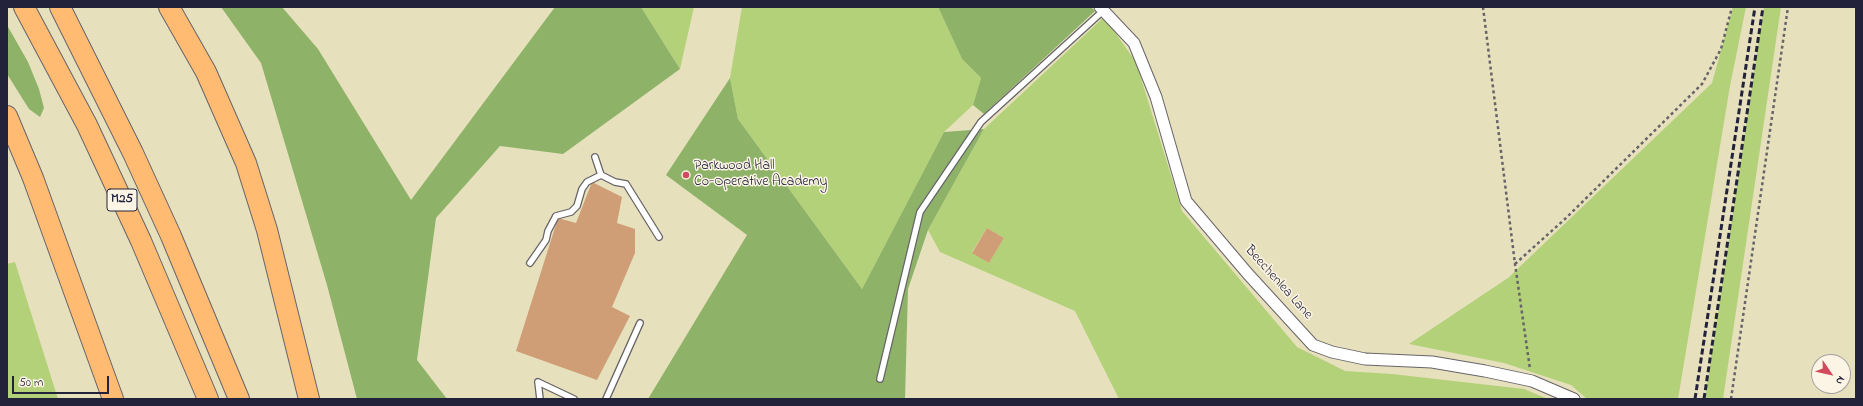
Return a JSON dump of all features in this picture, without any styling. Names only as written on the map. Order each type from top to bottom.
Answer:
[{"type":"highway","name":"M25","points":[[24,7],[87,125],[141,241],[208,399]]},
{"type":"highway","points":[[169,7],[206,72],[246,163],[269,238],[309,399]]},
{"type":"highway","name":"M25","points":[[64,11],[133,153],[171,236],[239,399]]},
{"type":"highway","points":[[7,116],[33,178],[113,399]]},
{"type":"street","name":"Beechenlea Lane","points":[[1102,9],[1134,43],[1156,98],[1186,201],[1248,274],[1313,345],[1332,352],[1364,359],[1432,362],[1532,381],[1574,399]]},
{"type":"lane","points":[[880,379],[920,212],[981,122],[1102,9]]},
{"type":"lane","points":[[595,157],[601,174],[615,182],[626,184],[659,237]]},
{"type":"lane","points":[[530,263],[546,240],[548,231],[556,216],[571,212],[577,206],[582,189],[587,182],[601,174]]},
{"type":"lane","points":[[606,399],[640,323]]},
{"type":"lane","points":[[540,399],[538,382],[574,399]]},
{"type":"path","points":[[1483,7],[1515,264],[1532,381]]},
{"type":"path","points":[[1515,264],[1566,218],[1702,84],[1721,49],[1732,7]]},
{"type":"path","points":[[1730,399],[1788,7]]},
{"type":"green space","points":[[221,7],[282,7],[318,49],[411,200],[555,7],[641,7],[680,69],[563,154],[500,146],[436,218],[417,360],[447,399],[357,399],[327,285],[261,63]]},
{"type":"green space","points":[[641,7],[694,7],[680,69]]},
{"type":"green space","points":[[742,7],[938,7],[962,59],[981,78],[973,105],[944,132],[862,289],[738,119],[730,78]]},
{"type":"green space","points":[[938,7],[1091,7],[1095,11],[984,114],[973,105],[981,78],[962,59]]},
{"type":"green space","points":[[1733,7],[1746,7],[1730,86],[1678,399],[1587,399],[1571,385],[1504,363],[1409,344],[1508,278],[1712,83]]},
{"type":"green space","points":[[1764,7],[1781,7],[1723,399],[1705,399]]},
{"type":"green space","points":[[1104,17],[1136,62],[1182,211],[1297,347],[1345,371],[1392,374],[1524,389],[1548,399],[1119,399],[1075,311],[940,252],[928,230],[984,129]],"holes":[[[987,228],[1004,238],[989,263],[972,252]]]},
{"type":"green space","points":[[7,25],[28,62],[39,89],[44,108],[40,117],[29,109],[7,74]]},
{"type":"green space","points":[[730,78],[738,119],[862,289],[944,132],[984,129],[928,230],[908,289],[905,399],[648,399],[747,235],[666,175]]},
{"type":"green space","points":[[15,262],[58,399],[7,399],[7,264]]},
{"type":"building","points":[[592,182],[622,197],[617,223],[635,229],[635,253],[612,307],[630,316],[597,380],[516,351],[558,218],[576,223]]},
{"type":"building","points":[[987,228],[1004,238],[989,263],[972,253]]},
{"type":"railway","points":[[1695,399],[1755,7]]},
{"type":"railway","points":[[1704,399],[1763,7]]},
{"type":"place","name":"Parkwood Hall Co-Operative Academy","points":[[686,175]]}]
